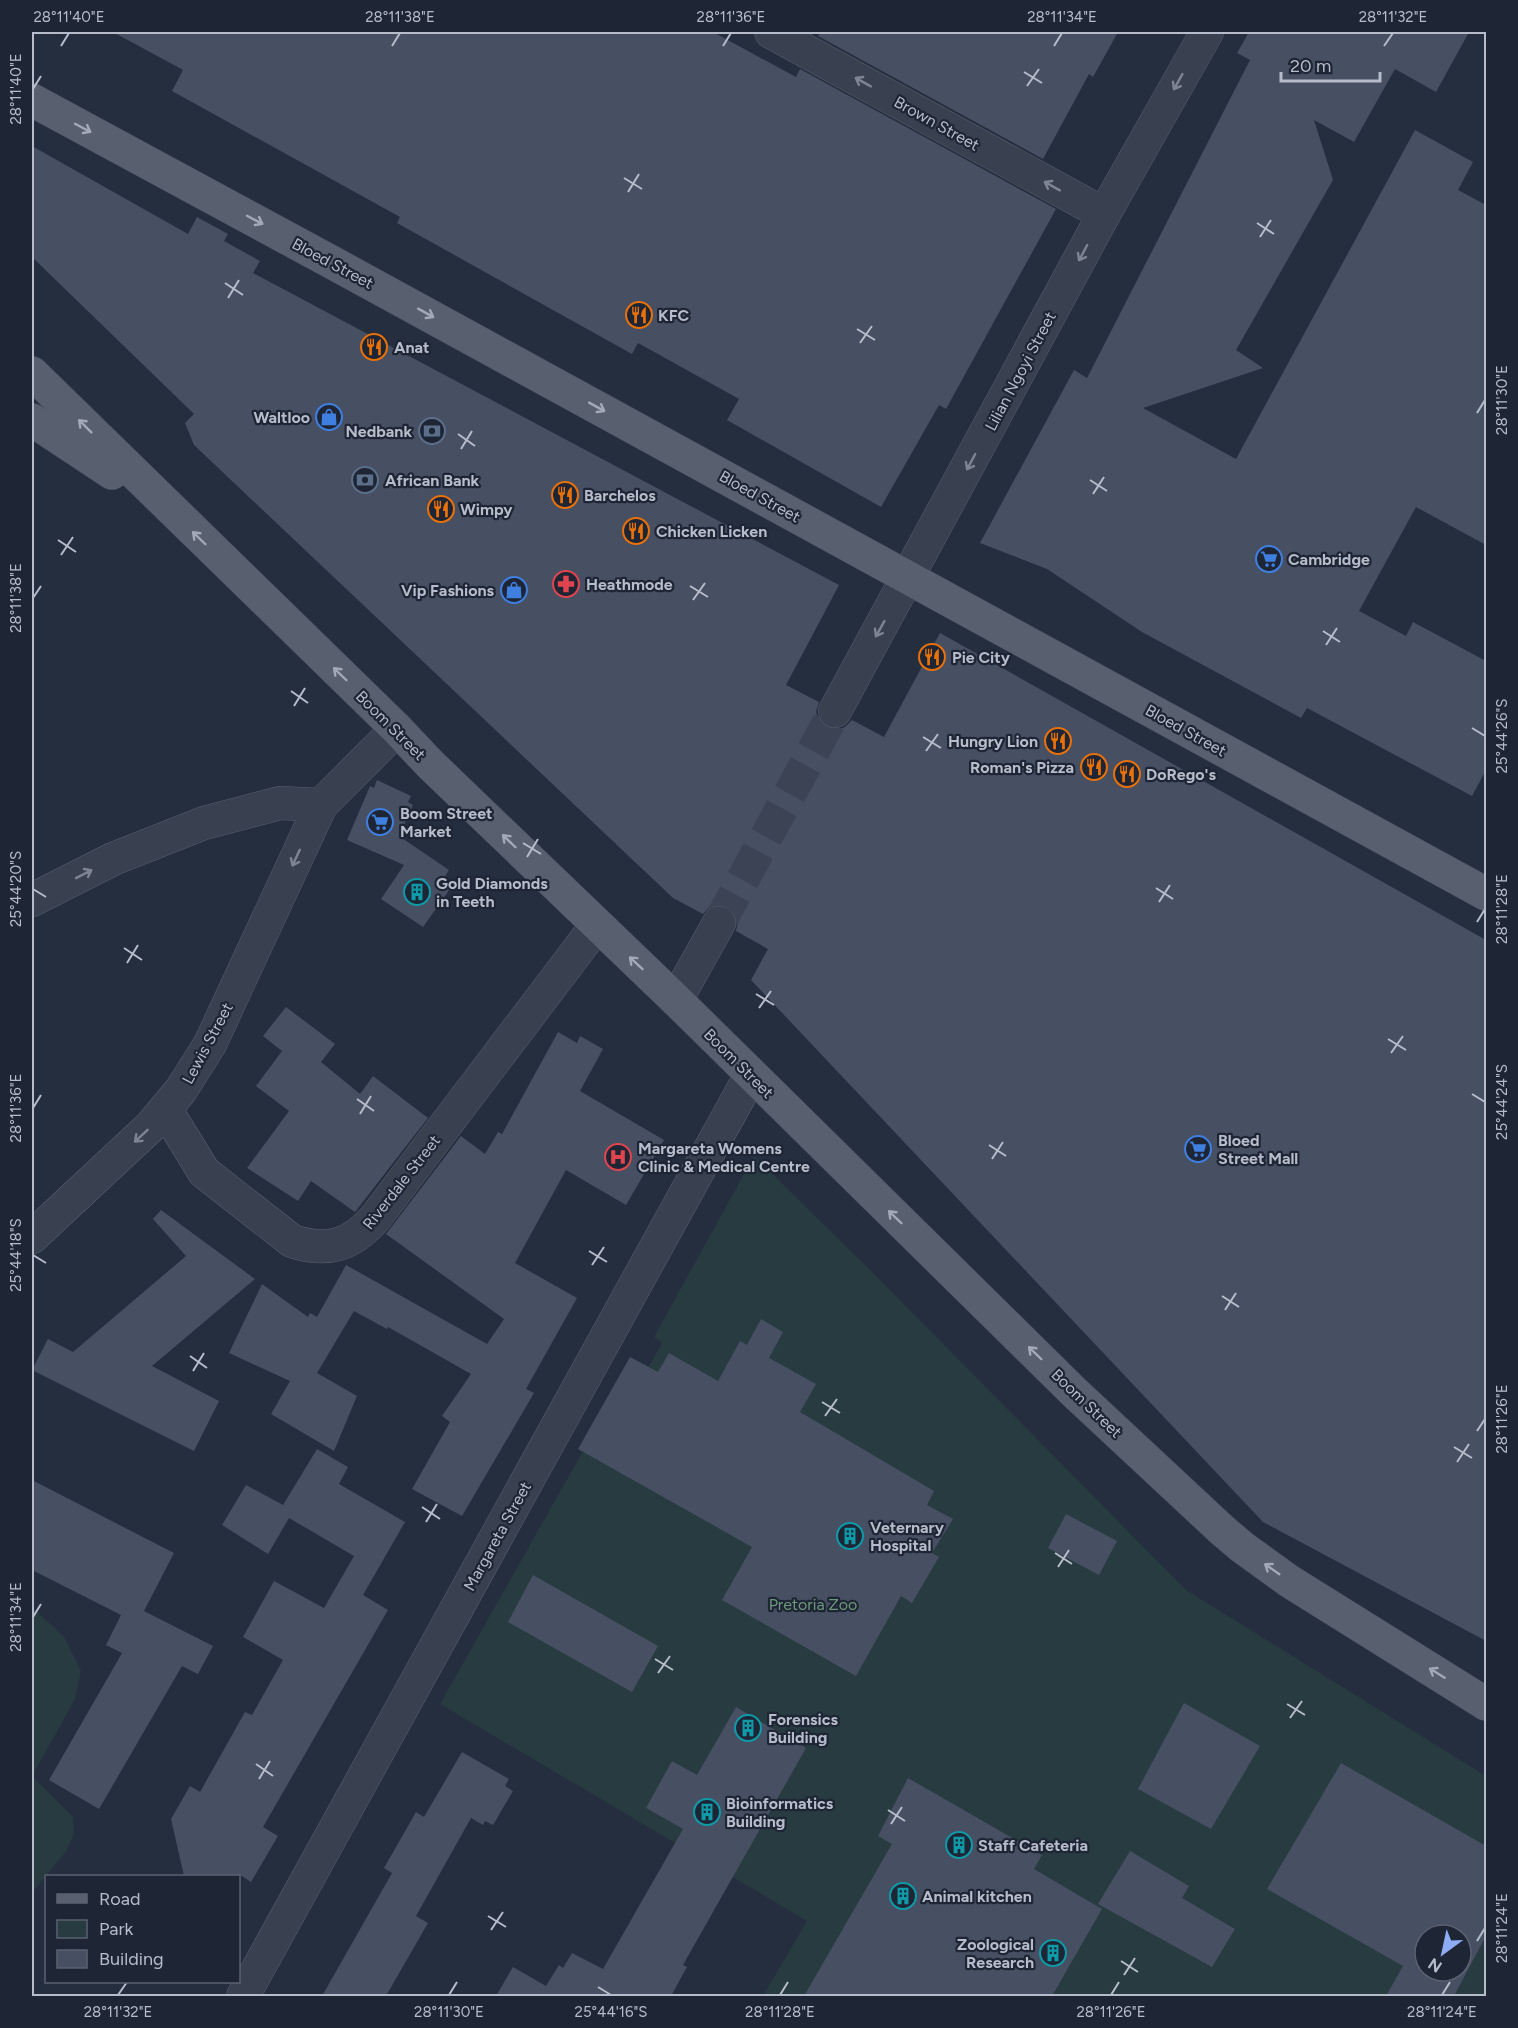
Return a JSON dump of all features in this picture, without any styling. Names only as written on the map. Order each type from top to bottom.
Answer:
[{"type":"main road","name":"Bloed Street","points":[[32,100],[346,269],[1486,894]]},
{"type":"main road","name":"Boom Street","points":[[32,373],[171,512],[676,1000],[1067,1385],[1222,1530],[1289,1581],[1486,1704]]},
{"type":"main road","points":[[32,420],[171,512]]},
{"type":"street","name":"Brown Street","points":[[771,32],[1104,214]]},
{"type":"street","name":"Lilian Ngoyi Street","points":[[835,711],[1104,214],[1207,32]]},
{"type":"street","name":"Lewis Street","points":[[32,1238],[166,1110],[194,1072],[210,1044],[321,805],[397,729]]},
{"type":"street","points":[[32,900],[113,859],[204,823],[280,803],[321,805]]},
{"type":"street","points":[[676,1000],[719,922]]},
{"type":"street","name":"Riverdale Street","points":[[166,1110],[204,1172],[292,1241],[306,1246],[320,1247],[334,1246],[350,1240],[364,1230],[375,1217],[597,925]]},
{"type":"street","name":"Margareta Street","points":[[243,1996],[751,1075]]},
{"type":"green space","name":"Pretoria Zoo","points":[[754,1156],[1186,1590],[1486,1776],[1486,1996],[763,1996],[807,1921],[440,1704],[630,1368],[645,1374],[662,1343],[654,1337]]},
{"type":"green space","points":[[32,1607],[64,1637],[81,1671],[75,1699],[32,1776]]},
{"type":"green space","points":[[32,1776],[73,1817],[74,1834],[67,1850],[32,1893]]},
{"type":"building","points":[[113,32],[713,32],[796,77],[800,69],[1056,209],[946,409],[939,405],[881,507],[727,420],[739,399],[638,343],[632,354],[397,223],[400,217],[172,91],[183,70]]},
{"type":"building","points":[[821,32],[1118,32],[1093,77],[1089,74],[1043,159],[818,36]]},
{"type":"building","points":[[1249,32],[1469,32],[1436,92],[1395,69],[1354,142],[1314,120],[1333,180],[1236,350],[1263,368],[1143,408],[1236,459],[1415,130],[1473,162],[1458,190],[1486,205],[1486,545],[1416,507],[1359,611],[1406,636],[1413,622],[1486,661],[1486,770],[1472,796],[1307,708],[1301,718],[1142,632],[1047,569],[980,543],[1074,370],[1087,378],[1250,60],[1237,53]]},
{"type":"building","name":"Bloed Street Mall","points":[[32,146],[188,234],[197,217],[228,234],[224,241],[260,261],[253,273],[839,585],[786,685],[819,702],[816,712],[819,721],[826,727],[836,730],[845,727],[852,720],[884,737],[940,633],[1486,940],[1486,1641],[1263,1522],[751,980],[768,949],[736,931],[738,922],[735,913],[728,906],[718,904],[709,907],[703,914],[673,898],[194,445],[185,423],[194,414],[32,257]]},
{"type":"building","points":[[377,780],[411,796],[408,802],[413,805],[399,836],[449,870],[443,880],[452,886],[423,927],[381,899],[404,865],[347,840],[370,786],[374,788]]},
{"type":"building","points":[[286,1007],[335,1044],[321,1062],[360,1094],[373,1076],[428,1118],[355,1212],[311,1181],[298,1201],[247,1168],[289,1111],[256,1086],[282,1051],[263,1036]]},
{"type":"building","points":[[558,1032],[577,1043],[580,1036],[603,1049],[580,1091],[664,1140],[626,1205],[566,1170],[515,1263],[577,1298],[526,1389],[534,1393],[462,1516],[412,1489],[450,1422],[442,1416],[471,1374],[388,1327],[387,1329],[354,1311],[317,1373],[357,1396],[334,1451],[271,1414],[290,1381],[229,1353],[262,1284],[308,1317],[310,1313],[317,1317],[346,1265],[487,1344],[504,1319],[386,1234],[461,1136],[485,1154],[498,1132],[502,1134]]},
{"type":"building","points":[[161,1210],[255,1279],[152,1366],[219,1401],[194,1451],[32,1370],[48,1339],[73,1352],[186,1256],[153,1219]]},
{"type":"building","points":[[761,1319],[783,1332],[769,1358],[816,1384],[800,1412],[934,1491],[927,1505],[953,1519],[932,1553],[939,1557],[912,1603],[901,1596],[856,1676],[722,1600],[752,1547],[578,1449],[630,1357],[658,1372],[669,1353],[718,1381],[740,1341],[747,1345]]},
{"type":"building","points":[[317,1449],[348,1467],[339,1484],[405,1522],[363,1595],[388,1610],[263,1827],[278,1836],[251,1882],[240,1875],[184,1875],[171,1819],[190,1786],[200,1792],[245,1712],[252,1715],[283,1660],[243,1637],[274,1581],[324,1608],[354,1556],[289,1518],[268,1554],[222,1525],[246,1485],[283,1505]]},
{"type":"building","points":[[32,1480],[174,1553],[144,1611],[213,1646],[198,1674],[182,1666],[99,1809],[49,1780],[122,1653],[106,1645],[121,1615],[32,1570]]},
{"type":"building","points":[[1066,1514],[1117,1541],[1099,1575],[1048,1548]]},
{"type":"building","points":[[533,1575],[658,1646],[632,1692],[508,1622]]},
{"type":"building","points":[[1184,1703],[1260,1746],[1211,1829],[1138,1789]]},
{"type":"building","points":[[736,1707],[806,1748],[683,1965],[687,1967],[671,1996],[496,1996],[513,1967],[546,1986],[559,1965],[563,1968],[572,1953],[603,1969],[683,1829],[646,1808],[672,1761],[697,1775]]},
{"type":"building","points":[[462,1752],[509,1779],[505,1786],[513,1791],[493,1825],[485,1821],[483,1825],[471,1818],[416,1916],[428,1923],[386,1996],[322,1996],[392,1873],[384,1868],[416,1812],[424,1817]]},
{"type":"building","points":[[1341,1763],[1486,1846],[1486,1936],[1473,1960],[1473,1923],[1413,1923],[1413,1983],[1461,1983],[1454,1996],[1386,1996],[1403,1966],[1267,1889]]},
{"type":"building","points":[[908,1778],[1042,1855],[1034,1869],[1102,1909],[1052,1996],[804,1996],[892,1844],[878,1836]]},
{"type":"building","points":[[1130,1851],[1189,1886],[1182,1898],[1235,1929],[1212,1967],[1098,1904]]},
{"type":"tunnel","points":[[719,923],[835,711]]},
{"type":"place","name":"KFC","points":[[639,315]]},
{"type":"place","name":"Anat","points":[[374,347]]},
{"type":"place","name":"Waltloo","points":[[329,417]]},
{"type":"place","name":"Nedbank","points":[[432,431]]},
{"type":"place","name":"African Bank","points":[[365,480]]},
{"type":"place","name":"Barchelos","points":[[565,495]]},
{"type":"place","name":"Wimpy","points":[[441,509]]},
{"type":"place","name":"Chicken Licken","points":[[636,531]]},
{"type":"place","name":"Cambridge","points":[[1269,559]]},
{"type":"place","name":"Heathmode","points":[[566,584]]},
{"type":"place","name":"Vip Fashions","points":[[514,590]]},
{"type":"place","name":"Pie City","points":[[932,657]]},
{"type":"place","name":"Hungry Lion","points":[[1058,741]]},
{"type":"place","name":"Roman's Pizza","points":[[1094,767]]},
{"type":"place","name":"DoRego's","points":[[1127,774]]},
{"type":"place","name":"Boom Street Market","points":[[380,822]]},
{"type":"place","name":"Gold Diamonds in Teeth","points":[[417,892]]},
{"type":"place","name":"Bloed Street Mall","points":[[1198,1149]]},
{"type":"place","name":"Margareta Womens Clinic & Medical Centre","points":[[618,1157]]},
{"type":"place","name":"Veternary Hospital","points":[[850,1536]]},
{"type":"place","name":"Forensics Building","points":[[748,1728]]},
{"type":"place","name":"Bioinformatics Building","points":[[707,1812]]},
{"type":"place","name":"Staff Cafeteria","points":[[959,1845]]},
{"type":"place","name":"Animal kitchen","points":[[903,1896]]},
{"type":"place","name":"Zoological Research","points":[[1053,1953]]}]
